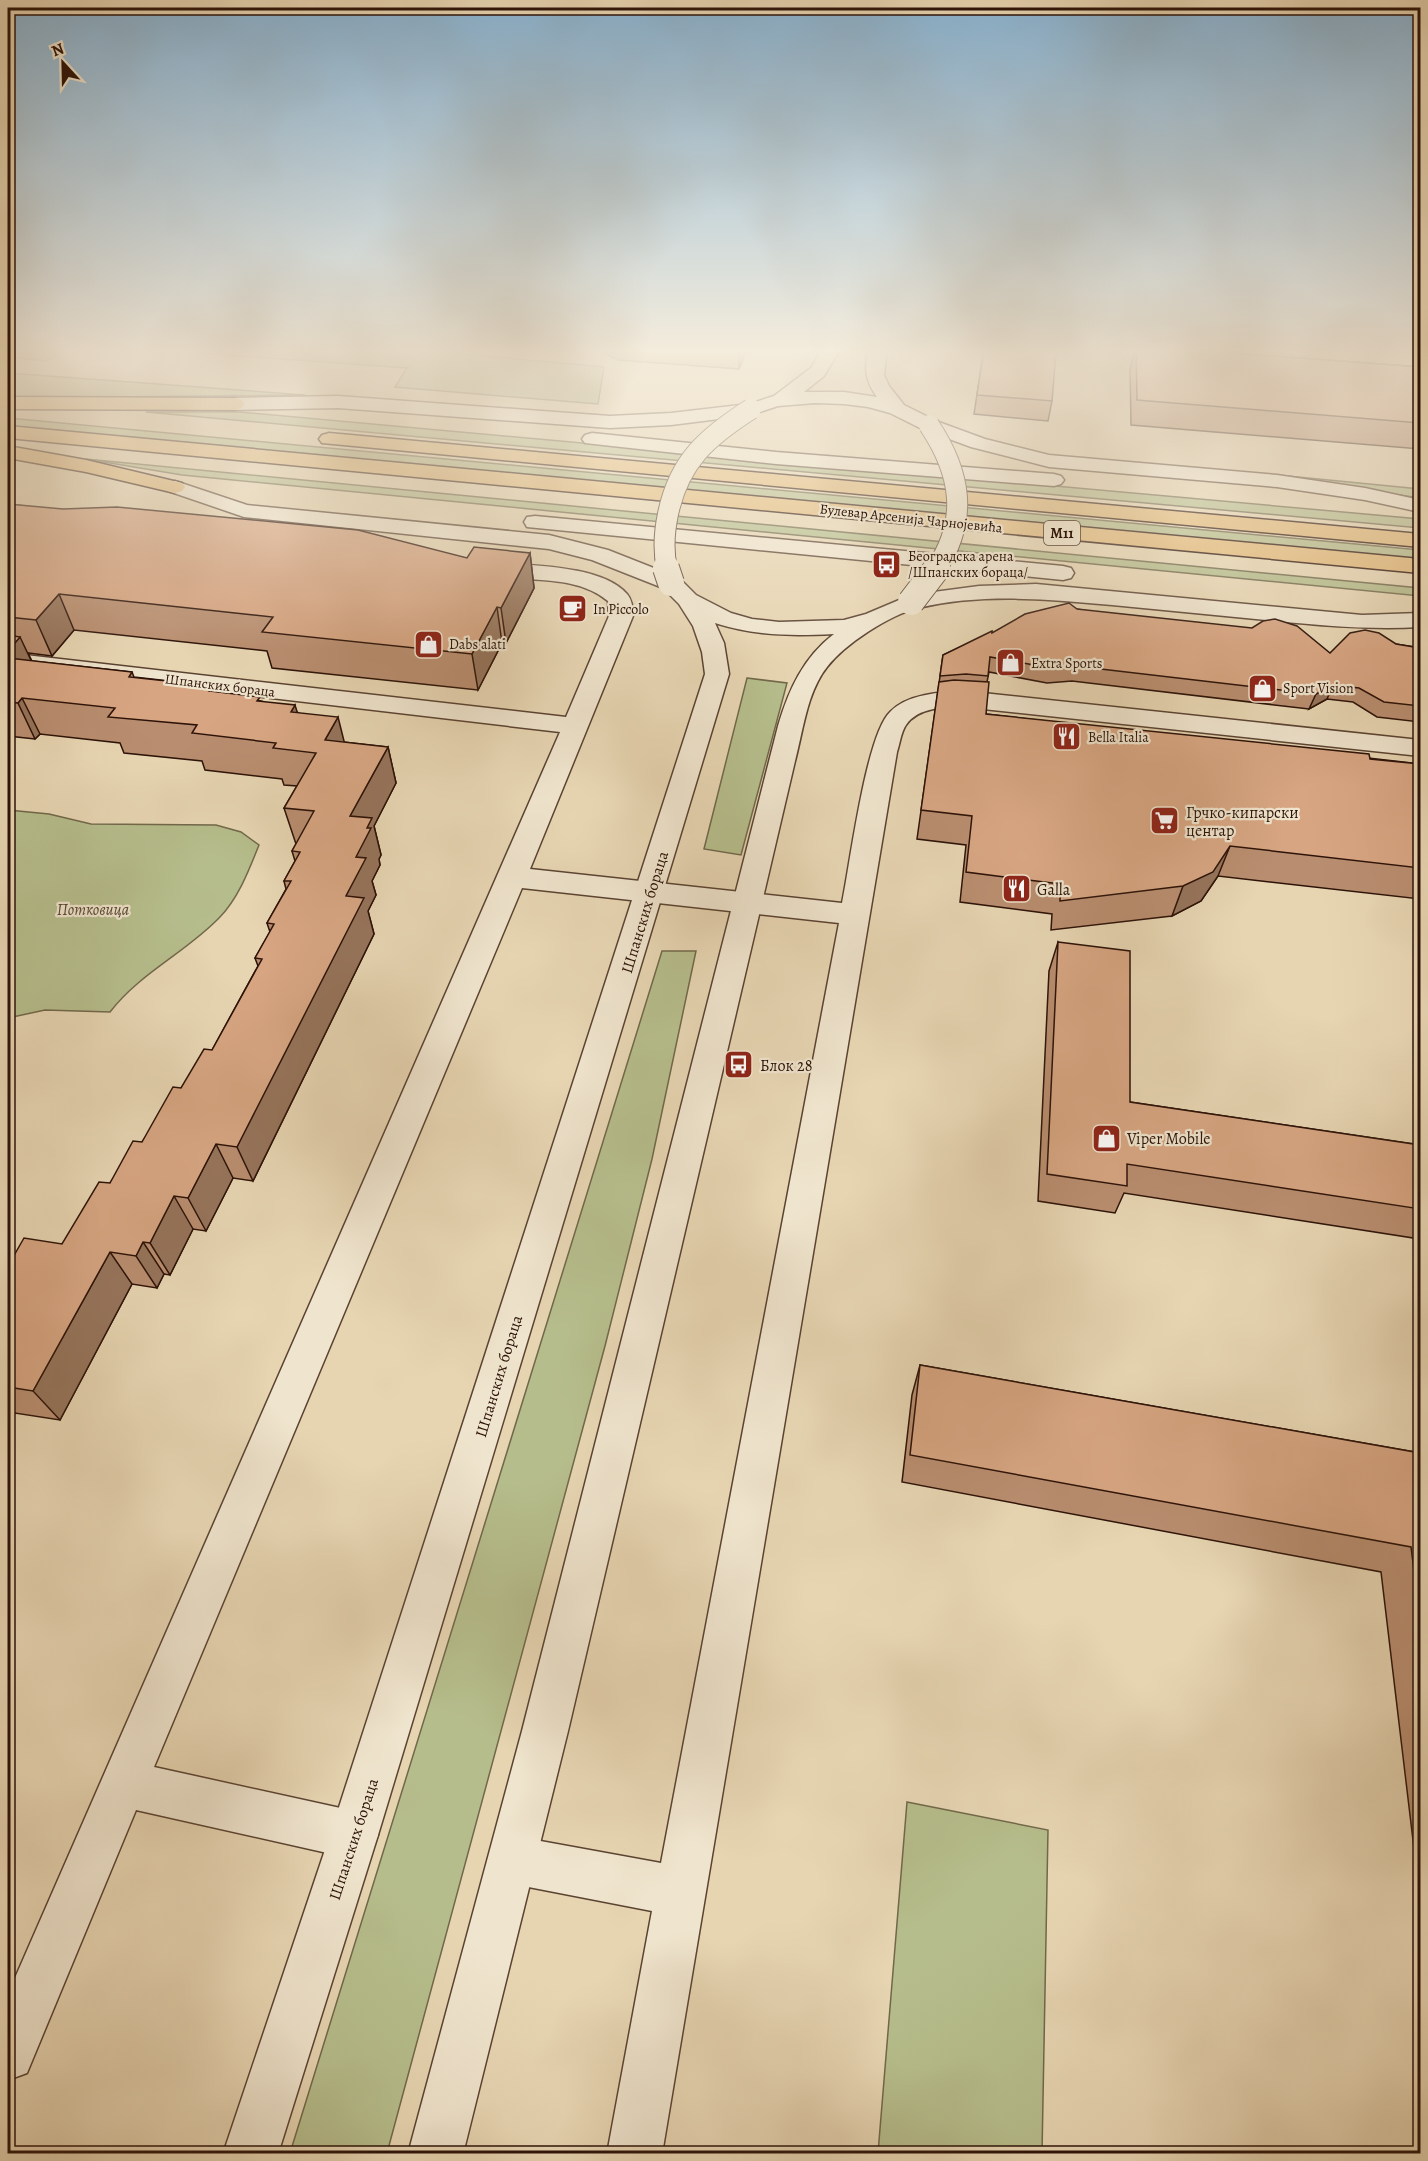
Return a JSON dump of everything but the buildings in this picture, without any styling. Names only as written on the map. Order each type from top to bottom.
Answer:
[{"type":"highway","name":"Булевар Арсенија Чарнојевића","points":[[186,449],[1420,566]]},
{"type":"highway","name":"Булевар Арсенија Чарнојевића","points":[[428,449],[1420,541]]},
{"type":"highway","points":[[8,452],[86,466],[175,487]]},
{"type":"street","points":[[684,449],[1420,512]]},
{"type":"street","points":[[699,449],[680,472],[669,501],[663,550],[664,566],[671,583],[688,600],[723,618],[750,626],[779,629],[844,627],[874,620]]},
{"type":"street","points":[[911,602],[928,584],[956,528],[959,503],[955,473],[945,449]]},
{"type":"street","points":[[998,449],[1049,461],[1277,481],[1365,494],[1420,506]]},
{"type":"street","points":[[175,487],[244,511],[549,542],[600,555],[671,583]]},
{"type":"street","points":[[175,487],[1420,608]]},
{"type":"street","points":[[8,2054],[512,877],[621,616],[620,600],[606,587],[584,579],[464,567]]},
{"type":"street","points":[[435,2154],[513,1860],[782,761],[804,685],[813,669],[840,641],[874,620],[911,602],[979,593],[1036,591],[1362,622],[1420,620]]},
{"type":"street","name":"Шпанских бораца","points":[[250,2154],[354,1835],[717,674],[715,649],[708,629],[688,600]]},
{"type":"street","name":"Шпанских бораца","points":[[8,660],[576,726]]},
{"type":"street","points":[[634,2154],[884,752],[893,724],[900,716],[926,703],[950,699],[985,700],[1420,748]]},
{"type":"street","points":[[512,877],[855,915]]},
{"type":"street","points":[[124,1784],[354,1835]]},
{"type":"street","points":[[513,1860],[681,1892]]},
{"type":"green space","points":[[240,449],[338,449],[1420,550],[1420,560]]},
{"type":"green space","points":[[551,449],[646,449],[1420,519],[1420,528]]},
{"type":"green space","points":[[86,459],[1420,588],[1420,596],[182,475]]},
{"type":"green space","points":[[1268,474],[1420,489],[1420,498],[1269,476]]},
{"type":"green space","points":[[747,678],[787,683],[741,855],[704,849]]},
{"type":"green space","name":"Потковица","points":[[8,810],[49,814],[91,824],[216,825],[241,832],[259,845],[242,884],[232,902],[219,918],[135,986],[110,1012],[45,1010],[8,1018]]},
{"type":"green space","points":[[662,951],[696,951],[652,1159],[605,1346],[387,2153],[290,2153]]},
{"type":"green space","points":[[907,1802],[1048,1830],[1042,2153],[878,2153]]},
{"type":"place","name":"Београдска арена /Шпанских бораца/","points":[[887,564]]},
{"type":"place","name":"In Piccolo","points":[[572,609]]},
{"type":"place","name":"Dabs alati","points":[[428,644]]},
{"type":"place","name":"Extra Sports","points":[[1010,663]]},
{"type":"place","name":"Sport Vision","points":[[1262,688]]},
{"type":"place","name":"Bella Italia","points":[[1067,737]]},
{"type":"place","name":"Грчко-кипарски центар","points":[[1165,821]]},
{"type":"place","name":"Galla","points":[[1016,889]]},
{"type":"place","name":"Блок 28","points":[[739,1065]]},
{"type":"place","name":"Viper Mobile","points":[[1106,1138]]}]
